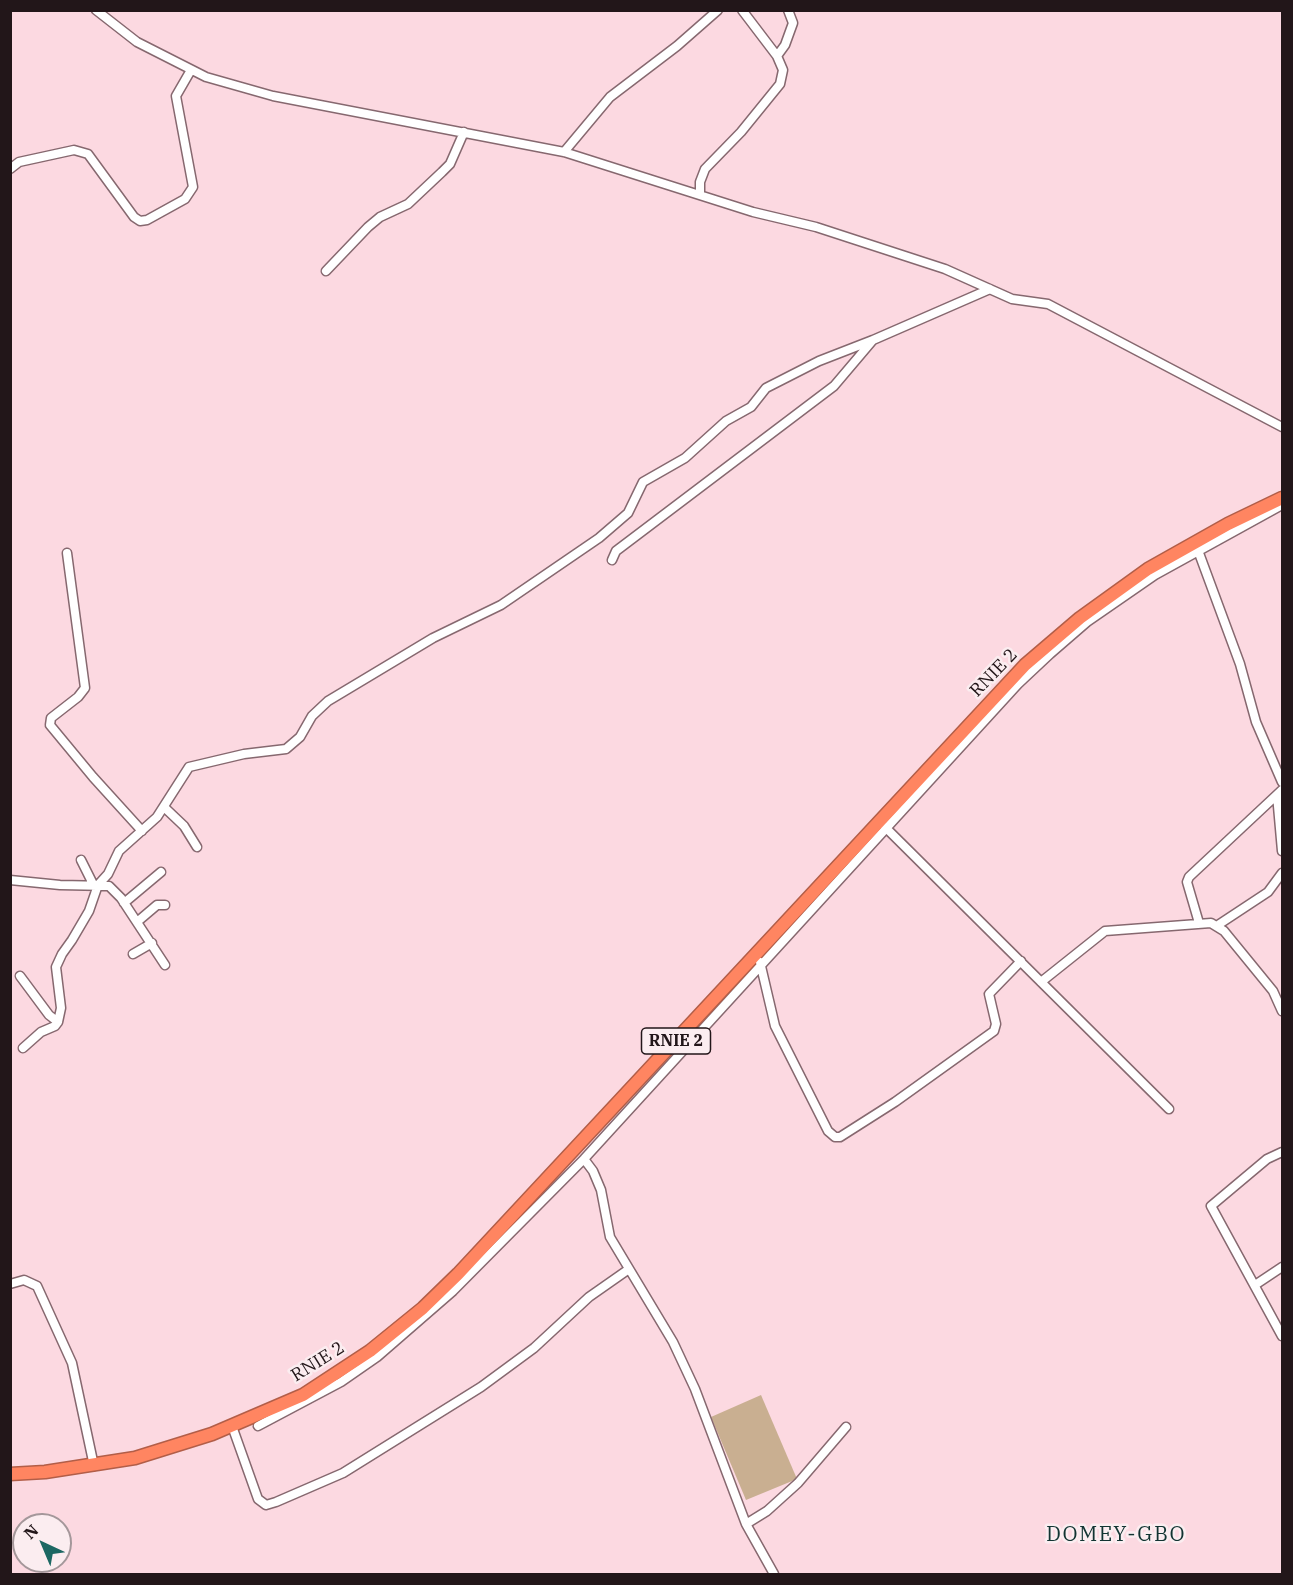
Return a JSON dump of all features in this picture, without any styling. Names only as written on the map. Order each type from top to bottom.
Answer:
[{"type":"highway","name":"RNIE 2","points":[[10,1474],[94,1466],[176,1446],[232,1426],[303,1395],[370,1351],[423,1308],[459,1274],[757,952],[882,824],[1043,649],[1127,583],[1282,498]]},
{"type":"street","points":[[96,10],[137,42],[191,70],[273,96],[564,152],[753,212],[816,226],[945,269],[1012,298],[1048,304],[1282,427]]},
{"type":"street","points":[[564,152],[616,91],[677,46],[718,10]]},
{"type":"street","points":[[699,195],[700,182],[705,169],[741,132],[780,84],[783,70],[777,56],[742,10]]},
{"type":"street","points":[[777,56],[785,45],[793,23],[788,10]]},
{"type":"street","points":[[10,169],[19,162],[74,150],[88,154],[134,217],[140,221],[147,220],[185,200],[193,187],[176,96],[191,70]]},
{"type":"street","points":[[326,271],[368,227],[380,218],[408,204],[450,164],[464,132]]},
{"type":"street","points":[[22,1048],[41,1032],[55,1026],[58,1022],[61,1008],[56,967],[89,911],[96,885],[108,874],[119,851],[164,807],[180,777],[189,767],[244,754],[286,749],[300,737],[312,716],[328,701],[433,638],[501,605],[599,538],[628,513],[642,482],[685,458],[726,421],[751,407],[766,388],[819,361],[990,289]]},
{"type":"street","points":[[612,560],[616,551],[834,386],[873,340]]},
{"type":"street","points":[[1282,505],[1196,546],[1240,663],[1256,722],[1282,782]]},
{"type":"street","points":[[67,554],[85,688],[78,697],[51,718],[50,725],[142,831]]},
{"type":"street","points":[[1280,793],[1282,851]]},
{"type":"street","points":[[1199,923],[1187,882],[1189,877],[1280,793]]},
{"type":"street","points":[[164,807],[184,826],[197,847]]},
{"type":"street","points":[[258,1426],[341,1382],[399,1340],[453,1292],[584,1159],[761,965],[882,824],[1169,1109]]},
{"type":"street","points":[[81,860],[96,885]]},
{"type":"street","points":[[124,903],[161,872]]},
{"type":"street","points":[[1041,982],[1106,930],[1199,923],[1218,925],[1268,892],[1282,873]]},
{"type":"street","points":[[10,880],[60,885],[109,886],[124,903],[165,965]]},
{"type":"street","points":[[137,922],[157,905],[165,905]]},
{"type":"street","points":[[1218,925],[1273,991],[1282,1007]]},
{"type":"street","points":[[133,954],[152,943]]},
{"type":"street","points":[[757,952],[775,1026],[828,1131],[835,1137],[840,1137],[895,1102],[994,1031],[996,1024],[989,994],[1021,962]]},
{"type":"street","points":[[20,976],[58,1022]]},
{"type":"street","points":[[1282,1152],[1268,1159],[1211,1206],[1282,1336]]},
{"type":"street","points":[[584,1159],[593,1171],[601,1190],[610,1237],[673,1342],[695,1389],[746,1524],[774,1575]]},
{"type":"street","points":[[1256,1285],[1282,1267]]},
{"type":"street","points":[[232,1426],[258,1498],[266,1505],[276,1502],[343,1473],[482,1387],[534,1348],[589,1297],[629,1269]]},
{"type":"street","points":[[10,1284],[24,1280],[37,1286],[72,1363],[94,1466]]},
{"type":"street","points":[[746,1524],[767,1511],[798,1483],[846,1427]]},
{"type":"shaded area","points":[[761,1395],[797,1479],[746,1500],[711,1417]]},
{"type":"district","name":"DOMEY-GBO","points":[[1116,1535]]}]
